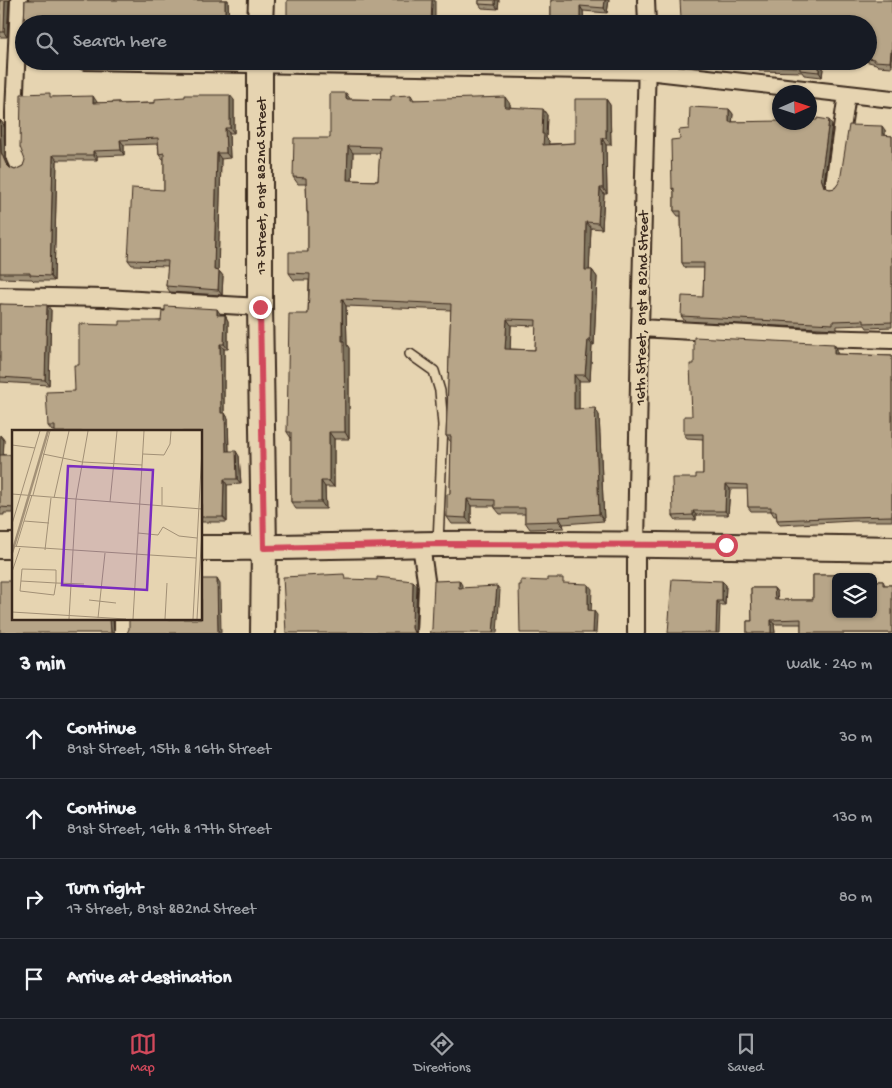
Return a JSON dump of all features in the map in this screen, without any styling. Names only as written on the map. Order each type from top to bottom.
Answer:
[{"type":"street","points":[[18,15],[19,0]]},
{"type":"street","points":[[260,0],[260,15]]},
{"type":"street","points":[[646,0],[647,15]]},
{"type":"street","points":[[15,41],[13,61],[14,154],[19,165]]},
{"type":"street","name":"17 Street, 81st &82nd Street","points":[[260,70],[263,633]]},
{"type":"street","name":"16th Street, 81st & 82nd Street","points":[[636,633],[640,328],[647,70]]},
{"type":"street","points":[[676,70],[892,99]]},
{"type":"street","points":[[834,184],[847,94]]},
{"type":"street","points":[[0,296],[105,298],[260,307]]},
{"type":"street","points":[[640,328],[816,338],[892,340]]},
{"type":"street","points":[[425,633],[430,544]]},
{"type":"street","points":[[202,548],[430,544],[726,545],[892,549]]},
{"type":"street","points":[[123,620],[124,633]]},
{"type":"lane","points":[[410,354],[434,371],[440,391],[443,425],[430,544]]},
{"type":"building","points":[[0,0],[5,0],[4,32],[0,32]]},
{"type":"building","points":[[25,0],[225,0],[225,15],[24,15]]},
{"type":"building","points":[[287,0],[432,0],[431,15],[287,15]]},
{"type":"building","points":[[479,0],[495,0],[495,5],[479,4]]},
{"type":"building","points":[[551,0],[605,0],[604,8],[580,6],[580,15],[551,15]]},
{"type":"building","points":[[680,0],[892,0],[892,52],[890,62],[877,61],[877,15],[681,15]]},
{"type":"building","points":[[800,70],[819,70],[819,72]]},
{"type":"building","points":[[50,93],[50,97],[93,96],[93,103],[119,102],[119,104],[155,103],[155,99],[185,97],[185,95],[230,95],[230,128],[225,128],[226,153],[217,153],[214,270],[219,271],[218,290],[166,286],[168,261],[128,260],[132,188],[164,190],[164,153],[159,154],[158,138],[120,140],[121,150],[93,151],[93,155],[53,155],[50,276],[30,275],[30,273],[0,273],[0,120],[1,152],[6,164],[15,170],[23,166],[25,160],[20,147],[21,94]]},
{"type":"building","points":[[330,93],[346,93],[346,99],[391,100],[391,96],[411,95],[411,100],[505,97],[505,107],[543,109],[543,145],[575,143],[575,99],[606,99],[606,138],[602,138],[603,188],[600,188],[598,223],[586,222],[585,270],[592,270],[590,339],[588,339],[585,375],[574,375],[574,409],[595,408],[599,514],[559,517],[559,521],[525,522],[525,508],[495,508],[495,500],[467,499],[466,518],[447,517],[447,494],[450,494],[451,436],[446,436],[451,304],[342,299],[345,432],[329,432],[329,481],[321,481],[321,502],[291,502],[291,432],[287,432],[289,314],[308,314],[310,274],[289,273],[289,252],[308,252],[306,178],[293,177],[294,138],[330,138]],"holes":[[[348,146],[380,147],[378,181],[347,180]],[[507,319],[536,320],[535,350],[505,349]]]},
{"type":"building","points":[[690,107],[729,109],[729,122],[772,121],[772,130],[817,130],[817,118],[829,120],[821,178],[824,187],[830,189],[835,188],[840,181],[849,125],[882,126],[882,135],[892,136],[892,322],[864,323],[864,320],[833,321],[833,324],[681,316],[682,296],[703,297],[704,263],[682,263],[681,211],[674,211],[674,188],[672,189],[671,140],[680,139],[679,130],[689,129]]},
{"type":"building","points":[[0,304],[47,305],[45,380],[0,377]]},
{"type":"building","points":[[165,306],[217,309],[217,315],[225,315],[224,344],[220,344],[221,413],[225,413],[226,451],[236,451],[237,479],[224,479],[223,517],[202,517],[202,430],[55,430],[55,426],[48,426],[46,392],[75,391],[74,365],[79,365],[79,324],[120,325],[120,321],[161,321],[162,311],[165,311]]},
{"type":"building","points":[[694,337],[834,344],[834,354],[892,356],[892,516],[777,520],[776,511],[771,511],[771,507],[748,507],[747,485],[726,484],[725,511],[693,511],[693,515],[673,516],[672,478],[696,478],[696,474],[703,474],[703,434],[684,434],[684,416],[692,416],[690,364],[694,364]]},
{"type":"building","points":[[0,455],[12,455],[12,508],[0,507]]},
{"type":"building","points":[[344,574],[345,579],[377,580],[377,577],[413,581],[412,628],[414,633],[286,633],[283,577]]},
{"type":"building","points":[[813,575],[832,575],[832,618],[877,618],[877,581],[883,581],[883,585],[892,585],[892,633],[801,633],[801,619],[771,620],[771,633],[747,633],[747,621],[752,621],[751,588],[774,588],[775,600],[813,600]]},
{"type":"building","points":[[547,578],[563,578],[563,583],[588,584],[588,610],[594,611],[593,633],[520,633],[519,585],[521,585],[521,580],[547,581]]},
{"type":"building","points":[[202,579],[217,579],[218,633],[127,633],[129,620],[202,620]]},
{"type":"building","points":[[672,579],[722,581],[722,601],[717,601],[716,633],[668,633]]},
{"type":"building","points":[[459,580],[459,588],[497,586],[493,633],[430,633],[432,629],[434,581]]},
{"type":"building","points":[[0,581],[12,581],[12,620],[110,620],[111,633],[0,633]]},
{"type":"route","points":[[260,307],[264,548],[438,544],[726,545]]}]
